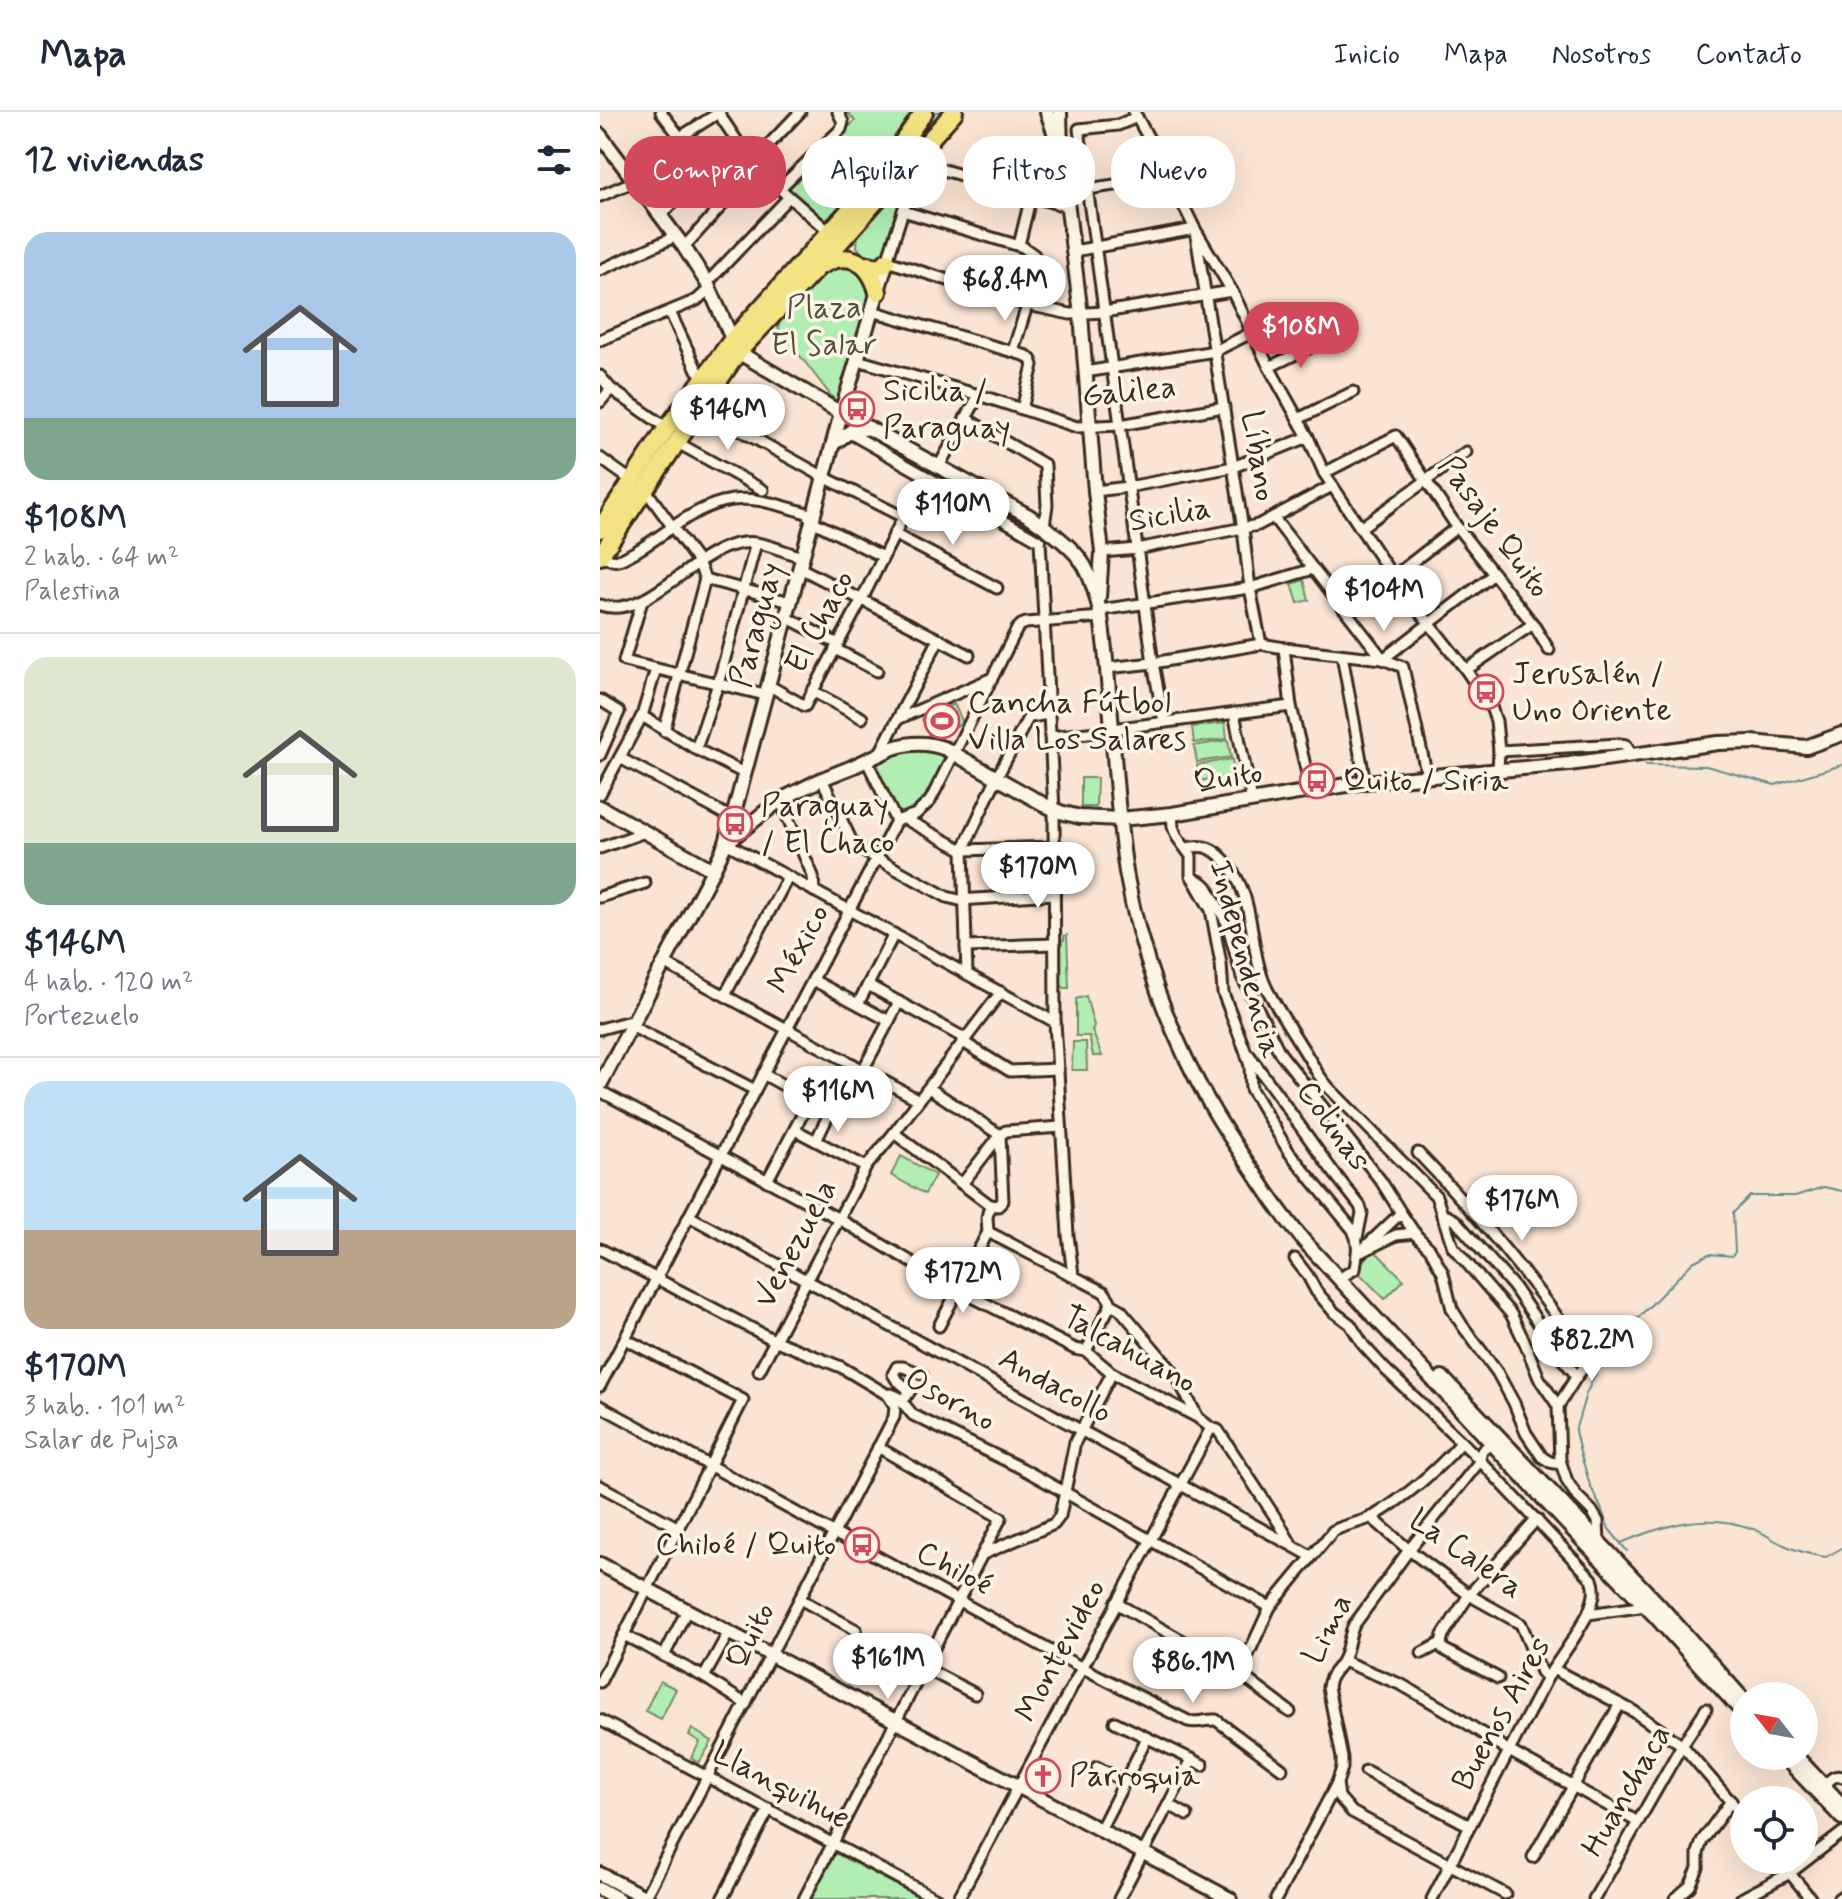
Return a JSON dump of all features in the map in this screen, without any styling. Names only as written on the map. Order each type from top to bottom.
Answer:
[{"type":"highway","points":[[672,435],[700,408],[735,346],[870,186],[924,112]]},
{"type":"highway","points":[[601,555],[638,485],[672,435],[704,378],[817,268],[954,112]]},
{"type":"highway","points":[[853,227],[854,249],[869,265],[880,287]]},
{"type":"highway","points":[[817,268],[839,257],[852,259],[869,272],[880,287]]},
{"type":"highway","points":[[869,265],[879,267],[887,261]]},
{"type":"highway","points":[[600,529],[638,485]]},
{"type":"main road","points":[[1047,112],[1055,136]]},
{"type":"main road","points":[[1060,112],[1061,136]]},
{"type":"main road","points":[[600,135],[624,167]]},
{"type":"main road","points":[[655,208],[708,286],[735,346],[841,413],[1044,526],[1083,562],[1100,610]]},
{"type":"main road","points":[[1068,208],[1102,552],[1100,610],[1120,819],[1126,868],[1149,962],[1169,1021],[1187,1060],[1242,1157],[1299,1235],[1410,1350]]},
{"type":"main road","name":"Paraguay","points":[[600,1088],[726,843],[841,413],[887,261]]},
{"type":"main road","points":[[833,444],[848,432],[869,428]]},
{"type":"main road","name":"Quito","points":[[726,843],[780,800],[879,754],[900,746],[922,743],[941,746],[955,753],[1054,810],[1080,817],[1120,819],[1172,814],[1365,782],[1569,764],[1718,743],[1752,742],[1806,747],[1842,734]]},
{"type":"main road","points":[[600,807],[713,870]]},
{"type":"main road","points":[[1260,1181],[1410,1350],[1486,1446],[1730,1686]]},
{"type":"main road","points":[[1486,1446],[1599,1543],[1730,1698]]},
{"type":"main road","points":[[600,1564],[1230,1899]]},
{"type":"main road","points":[[1796,1770],[1842,1818]]},
{"type":"main road","points":[[1809,1770],[1842,1805]]},
{"type":"main road","points":[[600,1874],[645,1898]]},
{"type":"main road","points":[[600,1889],[618,1899]]},
{"type":"street","points":[[661,112],[679,136]]},
{"type":"street","points":[[777,136],[800,112]]},
{"type":"street","points":[[786,182],[841,129],[843,122],[838,112]]},
{"type":"street","points":[[682,136],[720,113],[734,136]]},
{"type":"street","points":[[1080,136],[1079,129],[1118,125],[1136,115],[1148,136]]},
{"type":"street","name":"Paraguay","points":[[887,261],[911,186],[927,165],[963,176]]},
{"type":"street","points":[[600,196],[624,186]]},
{"type":"street","points":[[600,340],[697,300],[788,198],[829,232]]},
{"type":"street","points":[[661,216],[668,208]]},
{"type":"street","points":[[684,247],[720,208]]},
{"type":"street","points":[[1019,245],[1028,208]]},
{"type":"street","points":[[1090,208],[1153,663],[1164,722]]},
{"type":"street","points":[[1185,208],[1232,291],[1324,473],[1393,577],[1466,670],[1494,713],[1498,770]]},
{"type":"street","points":[[903,211],[1031,251],[1038,270],[1013,351]]},
{"type":"street","points":[[1074,251],[1195,229]]},
{"type":"street","name":"Líbano","points":[[1195,229],[1261,644]]},
{"type":"street","points":[[600,270],[668,240],[674,233]]},
{"type":"street","points":[[887,261],[1028,305],[1081,315],[1232,291]]},
{"type":"street","points":[[872,311],[1027,356],[1033,368],[1022,409]]},
{"type":"street","points":[[670,312],[697,370],[704,378]]},
{"type":"street","points":[[1085,372],[1215,351],[1253,332]]},
{"type":"street","points":[[1269,367],[1319,343]]},
{"type":"street","name":"Galilea","points":[[857,360],[1077,427],[1120,425],[1224,407]]},
{"type":"street","points":[[600,376],[611,389],[672,435],[763,490]]},
{"type":"street","points":[[600,402],[611,389]]},
{"type":"street","points":[[1298,419],[1353,392]]},
{"type":"street","points":[[939,466],[979,395]]},
{"type":"street","points":[[700,408],[903,517]]},
{"type":"street","points":[[965,418],[1045,465],[1047,505],[1044,526]]},
{"type":"street","points":[[848,432],[1040,541],[1054,810],[1055,1022],[1073,1275]]},
{"type":"street","name":"Pasaje Quito","points":[[1324,473],[1396,436],[1457,527],[1533,624],[1549,650]]},
{"type":"street","points":[[1095,491],[1233,467],[1308,437]]},
{"type":"street","points":[[1360,528],[1466,452]]},
{"type":"street","points":[[600,458],[638,485],[698,562],[705,579],[664,731]]},
{"type":"street","name":"El Chaco","points":[[767,690],[805,706],[924,476]]},
{"type":"street","name":"Sicilia","points":[[1102,552],[1137,549],[1258,525],[1332,486]]},
{"type":"street","points":[[601,555],[610,560],[619,560],[703,509],[732,500],[761,500],[807,513],[812,521],[883,557]]},
{"type":"street","points":[[1273,517],[1383,659]]},
{"type":"street","points":[[1393,577],[1457,527]]},
{"type":"street","points":[[894,534],[997,588]]},
{"type":"street","points":[[696,749],[718,684],[756,543]]},
{"type":"street","points":[[600,605],[613,607],[642,601],[723,548],[756,543],[801,563],[969,655]]},
{"type":"street","name":"México","points":[[600,1386],[876,859],[900,820],[925,807],[935,792],[1018,626],[1100,610],[1250,588],[1313,569]]},
{"type":"street","points":[[1383,659],[1494,574]]},
{"type":"street","points":[[705,579],[790,602]]},
{"type":"street","points":[[642,601],[624,661],[718,684],[767,690]]},
{"type":"street","points":[[786,617],[877,671]]},
{"type":"street","points":[[1466,670],[1533,624]]},
{"type":"street","points":[[879,754],[939,639]]},
{"type":"street","points":[[1107,668],[1261,644],[1383,659],[1403,667],[1427,776]]},
{"type":"street","points":[[1284,648],[1291,706],[1311,791]]},
{"type":"street","points":[[1342,655],[1365,782]]},
{"type":"street","points":[[600,794],[642,716],[656,669]]},
{"type":"street","points":[[898,719],[992,678]]},
{"type":"street","points":[[812,691],[862,718]]},
{"type":"street","points":[[600,700],[619,712],[601,750]]},
{"type":"street","points":[[1112,729],[1291,706]]},
{"type":"street","points":[[1234,713],[1252,801]]},
{"type":"street","points":[[967,974],[963,850],[1028,718],[1049,714]]},
{"type":"street","points":[[642,716],[696,749],[744,773]]},
{"type":"street","points":[[1050,737],[1097,732]]},
{"type":"street","name":"Quito","points":[[1499,751],[1619,744],[1626,745],[1631,754]]},
{"type":"street","points":[[620,758],[732,818]]},
{"type":"street","points":[[867,761],[900,820],[963,850],[1054,847]]},
{"type":"street","points":[[822,779],[853,844],[947,897],[965,899],[1054,894]]},
{"type":"street","points":[[780,800],[813,876],[814,891]]},
{"type":"street","name":"Independencia","points":[[1172,814],[1177,837],[1191,856],[1189,869],[1211,910],[1223,993],[1250,1066],[1251,1089],[1289,1152],[1357,1238]]},
{"type":"street","points":[[600,848],[645,832]]},
{"type":"street","points":[[726,843],[1055,1022]]},
{"type":"street","points":[[1187,848],[1203,846],[1212,849],[1237,878],[1249,909],[1259,968],[1268,990],[1318,1074],[1436,1196],[1453,1247],[1511,1314],[1539,1378],[1558,1406],[1561,1464],[1576,1495],[1598,1521],[1599,1543]]},
{"type":"street","points":[[725,995],[788,877]]},
{"type":"street","points":[[1193,878],[1207,887],[1227,923],[1242,977],[1288,1064],[1381,1181],[1416,1235],[1430,1249],[1443,1273],[1452,1309],[1497,1372],[1526,1433],[1542,1457],[1561,1464]]},
{"type":"street","points":[[600,897],[645,883]]},
{"type":"street","points":[[858,1004],[894,934]]},
{"type":"street","points":[[966,947],[1055,944]]},
{"type":"street","points":[[664,963],[919,1100]]},
{"type":"street","points":[[813,980],[889,1021]]},
{"type":"street","points":[[868,985],[1010,1071],[1058,1069]]},
{"type":"street","name":"Venezuela","points":[[759,1371],[866,1167],[1001,992]]},
{"type":"street","points":[[863,1070],[899,1002]]},
{"type":"street","points":[[600,1029],[632,1023],[755,1090]]},
{"type":"street","name":"Colinas","points":[[1245,1050],[1360,1206],[1362,1213],[1357,1238]]},
{"type":"street","points":[[816,1141],[853,1064]]},
{"type":"street","points":[[763,1074],[830,1111]]},
{"type":"street","name":"Talcahuano","points":[[600,1088],[839,1219],[957,1289],[1075,1349],[1086,1351],[1112,1373],[1220,1432],[1291,1544]]},
{"type":"street","points":[[929,1088],[1000,1135]]},
{"type":"street","points":[[767,1181],[810,1100]]},
{"type":"street","points":[[962,1184],[1006,1131],[1061,1127]]},
{"type":"street","points":[[795,1130],[866,1167]]},
{"type":"street","points":[[894,1133],[996,1207],[1001,1205],[1004,1197],[1000,1135]]},
{"type":"street","points":[[1418,1153],[1520,1266],[1562,1321],[1588,1362]]},
{"type":"street","points":[[939,1326],[988,1232],[990,1205]]},
{"type":"street","points":[[1357,1254],[1401,1213]]},
{"type":"street","name":"Andacollo","points":[[689,1216],[1311,1556]]},
{"type":"street","points":[[1442,1216],[1456,1221],[1513,1286],[1577,1376]]},
{"type":"street","points":[[988,1232],[1104,1292],[1111,1304],[1120,1309],[1176,1375],[1197,1417]]},
{"type":"street","points":[[1357,1254],[1396,1235],[1416,1235]]},
{"type":"street","points":[[1345,1275],[1355,1269],[1357,1238]]},
{"type":"street","name":"Osorno","points":[[600,1249],[774,1340],[841,1367],[888,1395],[898,1397],[913,1415],[1023,1469],[1270,1607]]},
{"type":"street","points":[[1295,1259],[1316,1291],[1334,1312],[1350,1324],[1364,1346],[1385,1369],[1461,1443],[1486,1446]]},
{"type":"street","points":[[1086,1351],[1111,1304]]},
{"type":"street","points":[[600,1682],[743,1400],[625,1339]]},
{"type":"street","points":[[1558,1406],[1604,1343]]},
{"type":"street","points":[[902,1402],[910,1391],[893,1374],[897,1367],[922,1374]]},
{"type":"street","points":[[983,1555],[1054,1524],[1060,1516],[1075,1442],[1112,1373]]},
{"type":"street","name":"Quito","points":[[645,1898],[895,1413],[894,1402],[888,1395]]},
{"type":"street","name":"Chiloé","points":[[600,1406],[1081,1667],[1188,1721],[1216,1720],[1282,1769]]},
{"type":"street","name":"Montevideo","points":[[958,1899],[1211,1428]]},
{"type":"street","points":[[1236,1671],[1243,1666],[1270,1607],[1333,1531],[1342,1525],[1371,1517],[1435,1471],[1461,1443]]},
{"type":"street","name":"Lima","points":[[1276,1899],[1342,1768],[1328,1687],[1329,1677],[1343,1661],[1354,1625],[1479,1462],[1486,1446]]},
{"type":"street","points":[[804,1899],[1001,1518],[878,1447]]},
{"type":"street","points":[[1479,1462],[1592,1579],[1595,1597],[1588,1614]]},
{"type":"street","points":[[600,1486],[679,1528]]},
{"type":"street","name":"La Calera","points":[[1371,1517],[1469,1595],[1521,1624],[1541,1672],[1547,1678]]},
{"type":"street","points":[[1498,1678],[1443,1649],[1441,1643],[1469,1595],[1537,1519]]},
{"type":"street","points":[[800,1599],[856,1630]]},
{"type":"street","name":"Buenos Aires","points":[[1432,1899],[1547,1678],[1588,1614],[1626,1610],[1648,1602]]},
{"type":"street","points":[[1116,1603],[1236,1671],[1290,1712]]},
{"type":"street","points":[[664,1656],[687,1610]]},
{"type":"street","points":[[704,1677],[729,1632]]},
{"type":"street","points":[[624,1635],[704,1677],[746,1704]]},
{"type":"street","points":[[871,1640],[975,1694]]},
{"type":"street","points":[[1422,1653],[1441,1643]]},
{"type":"street","points":[[1343,1661],[1402,1685],[1509,1751],[1638,1822]]},
{"type":"street","points":[[1553,1669],[1633,1711],[1682,1745],[1730,1800]]},
{"type":"street","points":[[1533,1857],[1620,1704]]},
{"type":"street","name":"Huanchaca","points":[[1594,1899],[1706,1709]]},
{"type":"street","name":"Llanquihue","points":[[600,1720],[937,1899]]},
{"type":"street","points":[[1115,1722],[1203,1765]]},
{"type":"street","points":[[1100,1830],[1147,1738]]},
{"type":"street","points":[[1119,1899],[1192,1759]]},
{"type":"street","points":[[1097,1767],[1125,1782]]},
{"type":"street","points":[[1366,1771],[1470,1826]]},
{"type":"street","points":[[1824,1786],[1834,1777],[1842,1777]]},
{"type":"street","points":[[1337,1783],[1339,1797],[1352,1812],[1505,1894]]},
{"type":"street","points":[[1675,1899],[1690,1886],[1698,1868],[1702,1841],[1730,1802]]},
{"type":"street","points":[[1168,1804],[1187,1815]]},
{"type":"street","points":[[722,1899],[769,1809]]},
{"type":"street","points":[[1818,1851],[1842,1833]]},
{"type":"street","points":[[1741,1899],[1788,1874]]},
{"type":"street","points":[[1791,1874],[1811,1899]]},
{"type":"green space","points":[[847,112],[913,112],[899,136],[839,136],[855,121]]},
{"type":"green space","points":[[932,112],[944,112],[923,136],[916,136]]},
{"type":"green space","points":[[802,170],[802,206],[786,192],[786,185]]},
{"type":"green space","points":[[804,208],[838,208],[827,221],[818,220]]},
{"type":"green space","name":"Plaza El Salar","points":[[882,208],[901,208],[884,261],[867,259],[857,247],[858,234]]},
{"type":"green space","name":"Plaza El Salar","points":[[845,263],[860,270],[872,297],[839,406],[778,327],[781,317],[824,270]]},
{"type":"green space","points":[[1304,580],[1309,600],[1298,603],[1292,584]]},
{"type":"green space","name":"Cancha Fútbol Villa Los Salares","points":[[954,704],[963,723],[930,738],[922,719]]},
{"type":"green space","points":[[1225,723],[1227,739],[1194,743],[1192,727]]},
{"type":"green space","points":[[1228,740],[1231,757],[1197,762],[1194,746]]},
{"type":"green space","points":[[921,749],[942,753],[945,761],[923,801],[904,814],[895,807],[885,791],[879,774],[879,762],[893,753]]},
{"type":"green space","points":[[1232,759],[1234,775],[1200,781],[1197,765]]},
{"type":"green space","points":[[1081,778],[1097,778],[1096,807],[1081,807]]},
{"type":"green space","points":[[1067,935],[1069,988],[1064,988],[1060,983],[1060,941]]},
{"type":"green space","points":[[1086,996],[1094,1026],[1092,1030],[1102,1056],[1093,1056],[1089,1036],[1076,1036],[1076,999]]},
{"type":"green space","points":[[1073,1042],[1086,1042],[1087,1070],[1072,1070]]},
{"type":"green space","points":[[901,1156],[935,1175],[925,1194],[891,1175]]},
{"type":"green space","points":[[1374,1250],[1404,1280],[1385,1299],[1355,1269]]},
{"type":"green space","points":[[660,1681],[676,1689],[661,1719],[645,1711]]},
{"type":"green space","points":[[692,1729],[712,1741],[699,1763],[691,1758],[700,1742],[689,1735]]},
{"type":"green space","points":[[835,1853],[923,1899],[811,1899]]},
{"type":"waterway","points":[[1645,765],[1706,766],[1775,785],[1842,765]]},
{"type":"waterway","points":[[1627,1551],[1609,1529],[1590,1485],[1575,1431],[1596,1373],[1636,1320],[1693,1262],[1709,1254],[1732,1256],[1735,1252],[1733,1213],[1750,1196],[1795,1196],[1824,1187],[1842,1191]]},
{"type":"waterway","points":[[1621,1543],[1687,1522],[1721,1521],[1738,1524],[1815,1555],[1826,1557],[1842,1548]]},
{"type":"place","name":"Sicilia / Paraguay","points":[[857,409]]},
{"type":"place","name":"Jerusalén / Uno Oriente","points":[[1486,692]]},
{"type":"place","name":"Cancha Fútbol Villa Los Salares","points":[[942,721]]},
{"type":"place","name":"Quito / Siria","points":[[1317,781]]},
{"type":"place","name":"Paraguay / El Chaco","points":[[735,824]]},
{"type":"place","name":"Chiloé / Quito","points":[[862,1545]]},
{"type":"place","name":"Parroquia","points":[[1043,1776]]}]
